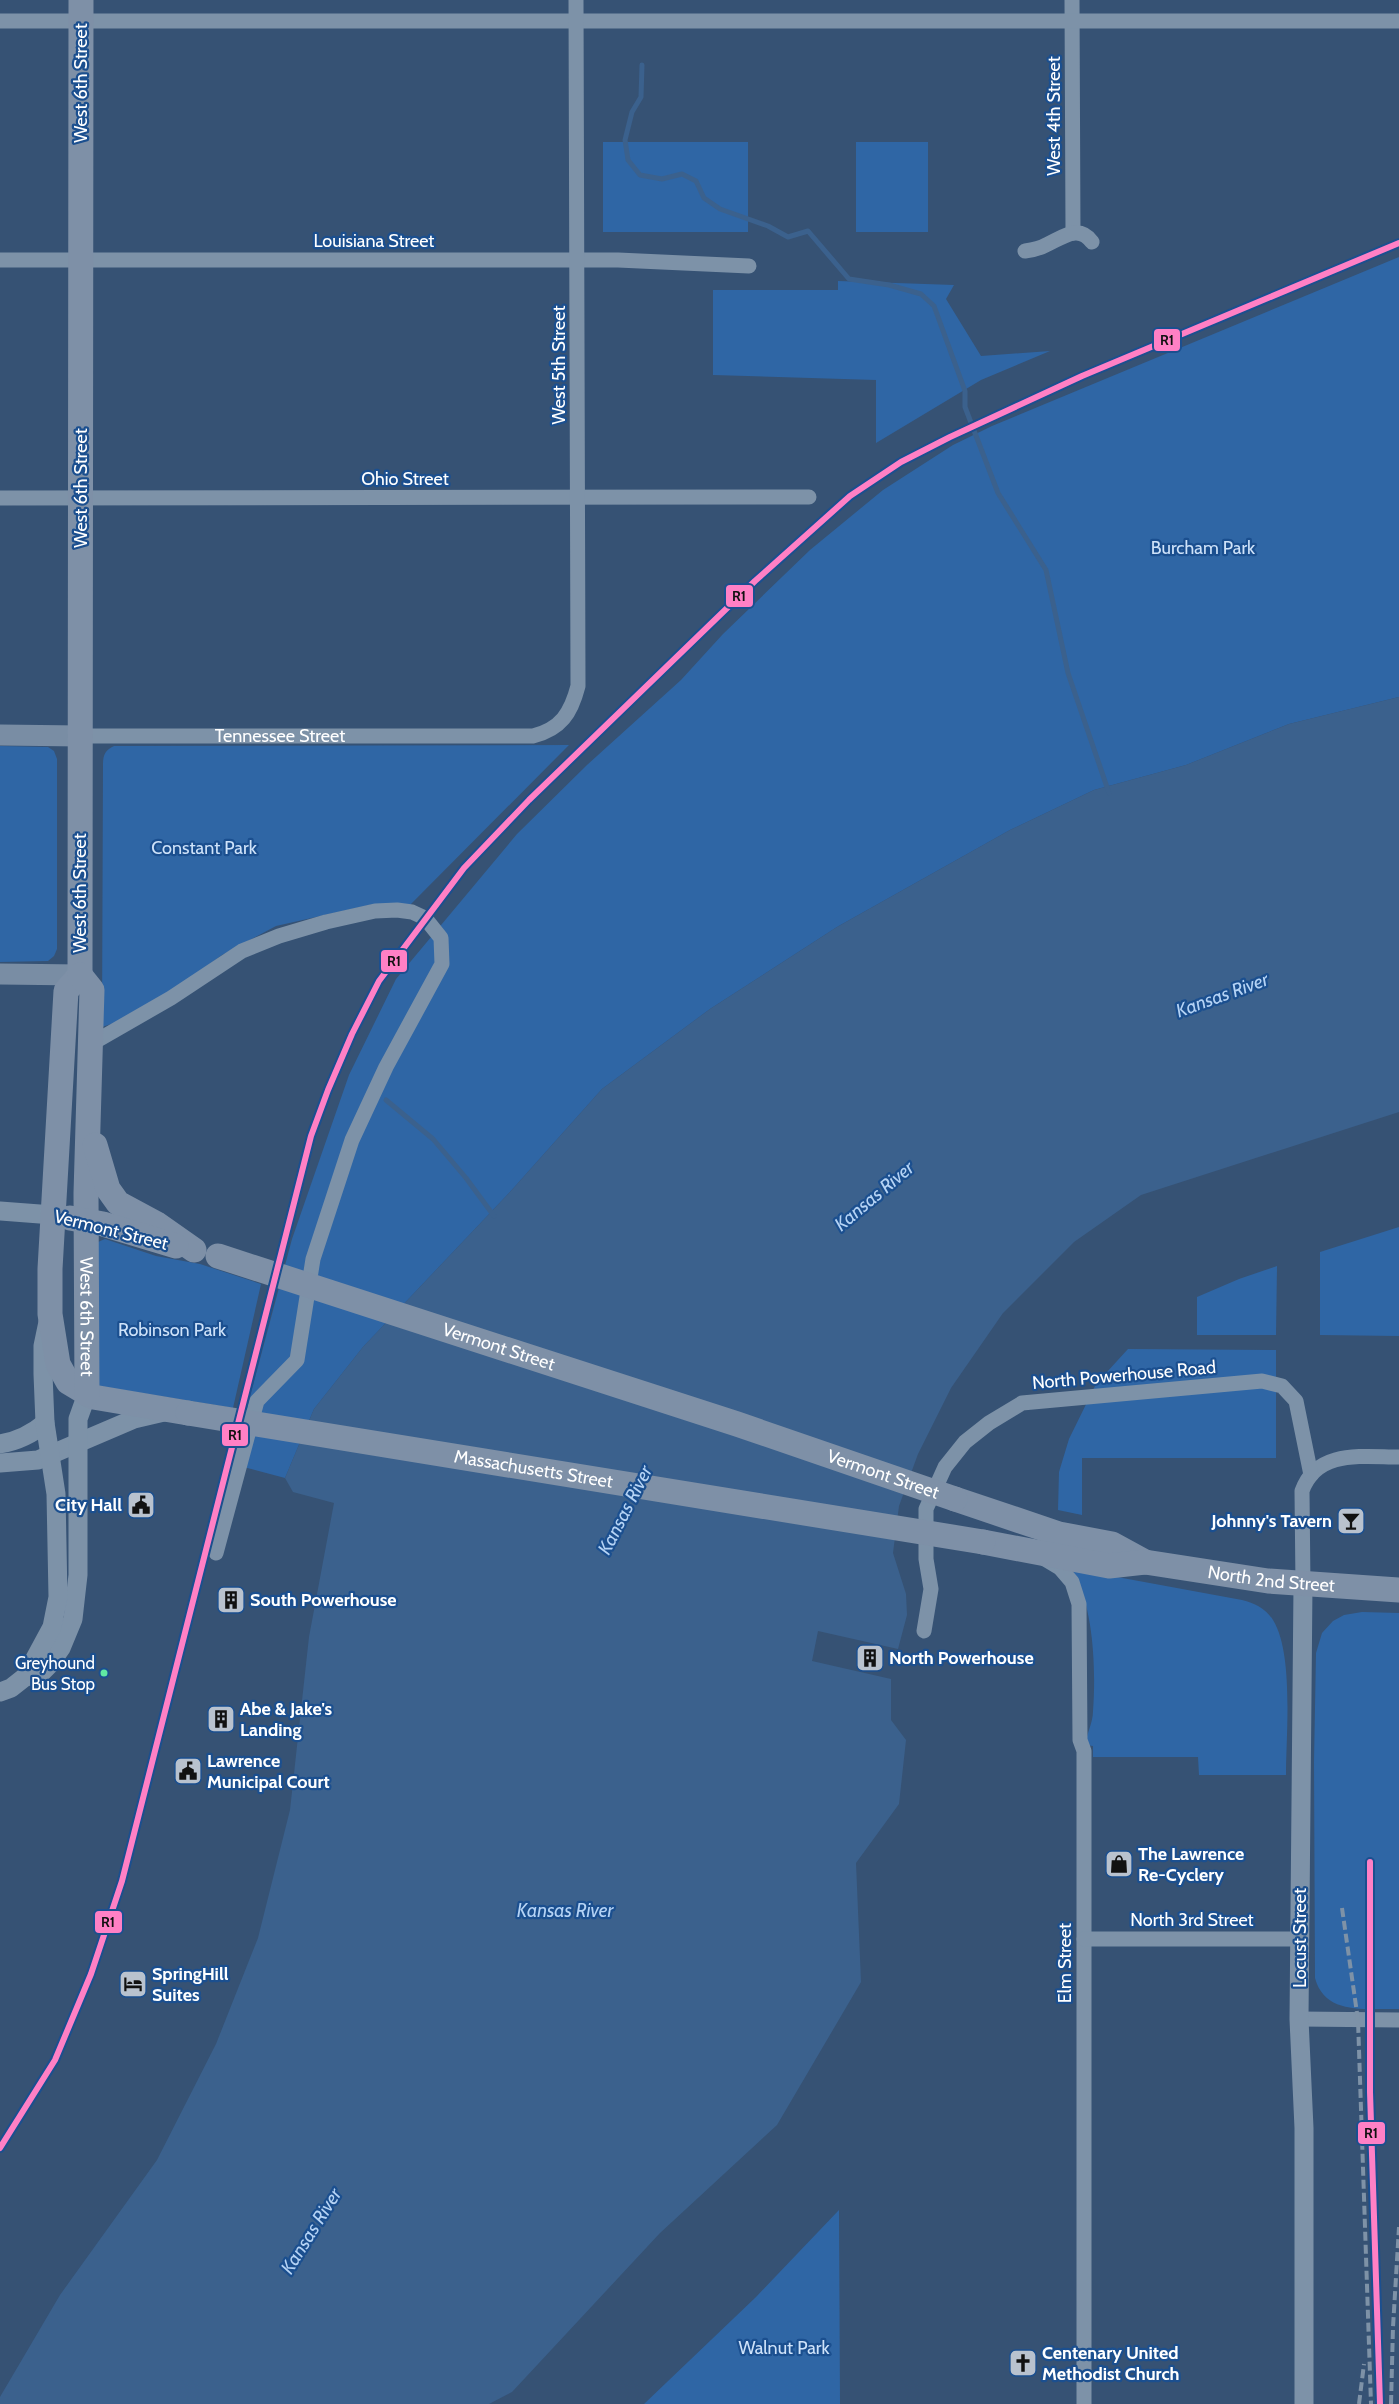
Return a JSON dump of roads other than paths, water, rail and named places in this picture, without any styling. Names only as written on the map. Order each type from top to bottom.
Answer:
[{"type":"highway","name":"West 6th Street","points":[[81,11],[80,975],[92,990],[86,1221],[87,1394]]},
{"type":"highway","name":"West 6th Street","points":[[80,975],[66,991],[53,1214],[50,1314],[58,1364],[68,1382],[87,1394]]},
{"type":"highway","points":[[88,1117],[100,1166],[114,1198],[118,1203],[157,1224],[194,1250]]},
{"type":"highway","name":"Vermont Street","points":[[53,1214],[218,1256],[737,1424],[989,1511]]},
{"type":"highway","name":"Massachusetts Street","points":[[87,1394],[101,1399],[983,1542]]},
{"type":"highway","name":"North 2nd Street","points":[[989,1511],[1059,1534],[1112,1544],[1144,1562]]},
{"type":"highway","name":"North 2nd Street","points":[[983,1542],[1109,1566],[1144,1562],[1219,1575],[1303,1585],[1399,1590]]},
{"type":"main road","name":"Tennessee Street","points":[[0,735],[81,736]]},
{"type":"main road","points":[[0,974],[80,975]]},
{"type":"street","name":"West 5th Street","points":[[558,725],[566,717],[573,704],[578,686],[576,0]]},
{"type":"street","name":"West 4th Street","points":[[1072,0],[1073,233]]},
{"type":"street","points":[[0,21],[81,11],[576,22],[1399,20]]},
{"type":"street","points":[[1024,251],[1041,248],[1063,235],[1073,233],[1083,234],[1092,242]]},
{"type":"street","name":"Louisiana Street","points":[[0,260],[578,260],[749,266]]},
{"type":"street","name":"Ohio Street","points":[[0,498],[810,497]]},
{"type":"street","name":"Tennessee Street","points":[[81,736],[533,736],[558,725]]},
{"type":"street","points":[[91,1044],[172,998],[242,951],[307,928],[351,915],[397,910],[412,912],[424,918],[441,938],[442,964],[386,1066],[352,1140],[313,1259],[297,1360],[257,1401],[216,1553]]},
{"type":"street","name":"Vermont Street","points":[[0,1211],[53,1214]]},
{"type":"street","name":"West 6th Street","points":[[0,1692],[11,1688],[25,1677],[52,1627],[58,1597],[56,1494],[45,1423],[42,1346],[50,1314]]},
{"type":"street","name":"North Powerhouse Road","points":[[924,1631],[931,1589],[926,1559],[926,1510],[945,1467],[965,1442],[989,1423],[1022,1403],[1262,1381],[1282,1386],[1296,1401],[1311,1475]]},
{"type":"street","name":"West 6th Street","points":[[25,1677],[41,1673],[48,1665],[61,1648],[73,1619],[78,1575],[78,1419],[87,1394]]},
{"type":"street","name":"Massachusetts Street","points":[[0,1463],[38,1460],[134,1419],[180,1412]]},
{"type":"street","points":[[0,1444],[20,1439],[34,1432],[45,1423]]},
{"type":"street","points":[[1311,1475],[1324,1464],[1339,1458],[1399,1457]]},
{"type":"street","name":"Locust Street","points":[[1304,2404],[1304,2128],[1299,2019],[1303,1585],[1302,1491],[1311,1475]]},
{"type":"street","name":"Elm Street","points":[[1025,1550],[1060,1568],[1072,1582],[1078,1596],[1080,1620],[1080,1740],[1084,1751],[1084,2404]]},
{"type":"street","name":"North 3rd Street","points":[[1084,1939],[1300,1939]]},
{"type":"street","points":[[1299,2019],[1399,2020]]},
{"type":"water","name":"Kansas River","points":[[1399,697],[1399,1112],[1141,1195],[1074,1242],[1003,1313],[951,1388],[918,1454],[899,1506],[893,1553],[906,1594],[907,1615],[898,1649],[818,1631],[812,1661],[891,1679],[891,1720],[906,1740],[899,1804],[856,1863],[861,1982],[777,2125],[660,2233],[512,2392],[489,2404],[0,2404],[0,2397],[60,2295],[157,2160],[216,2044],[258,1938],[290,1810],[309,1637],[334,1503],[293,1492],[285,1478],[314,1409],[363,1347],[510,1192],[602,1089],[710,1009],[837,927],[1010,830],[1094,790],[1186,765],[1289,724]]},
{"type":"waterway","points":[[642,65],[641,97],[632,112],[625,140],[628,160],[640,175],[662,179],[682,174],[696,181],[704,198],[720,209],[768,226],[788,237],[808,231],[849,279],[889,285],[921,294],[934,306],[965,391],[965,407],[998,493],[1046,570],[1068,673],[1109,793]]},
{"type":"waterway","points":[[386,1100],[433,1139],[466,1178],[494,1216]]},
{"type":"railway","points":[[1370,1862],[1370,2092],[1380,2404]]},
{"type":"railway","points":[[1342,1908],[1358,2020],[1371,2404]]},
{"type":"railway","points":[[1391,2404],[1399,2227]]},
{"type":"railway","points":[[1359,2404],[1364,2364]]},
{"type":"place","name":"City Hall","points":[[141,1505]]},
{"type":"place","name":"Johnny's Tavern","points":[[1351,1521]]},
{"type":"place","name":"South Powerhouse","points":[[231,1600]]},
{"type":"place","name":"North Powerhouse","points":[[870,1658]]},
{"type":"place","name":"Greyhound Bus Stop","points":[[104,1673]]},
{"type":"place","name":"Abe & Jake's Landing","points":[[221,1719]]},
{"type":"place","name":"Lawrence Municipal Court","points":[[188,1771]]},
{"type":"place","name":"The Lawrence Re-Cyclery","points":[[1119,1864]]},
{"type":"place","name":"SpringHill Suites","points":[[133,1984]]},
{"type":"place","name":"Centenary United Methodist Church","points":[[1023,2363]]},
{"type":"park label","name":"Burcham Park","points":[[1203,548]]},
{"type":"park label","name":"Constant Park","points":[[204,848]]},
{"type":"park label","name":"Robinson Park","points":[[172,1330]]},
{"type":"park label","name":"Walnut Park","points":[[784,2348]]}]
